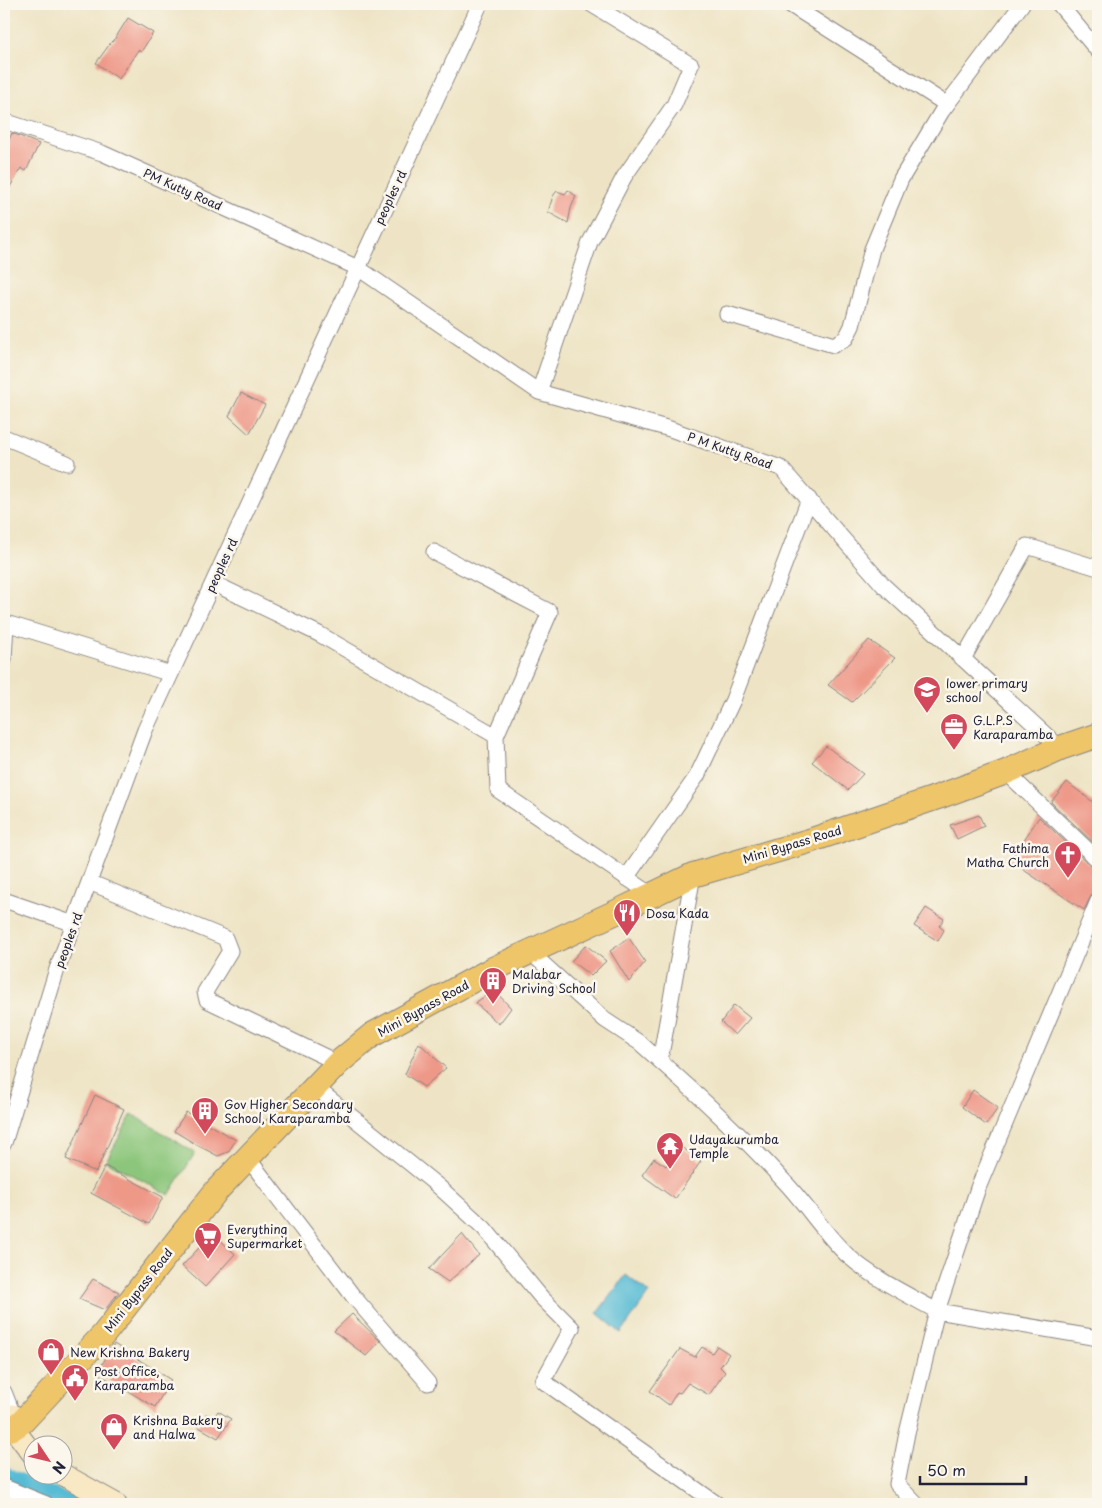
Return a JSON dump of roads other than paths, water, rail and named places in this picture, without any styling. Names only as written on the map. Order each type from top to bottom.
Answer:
[{"type":"main road","name":"Mini Bypass Road","points":[[11,1422],[104,1334],[217,1190],[338,1063],[372,1035],[493,969],[692,875],[809,841],[1006,772],[1060,748],[1098,735]]},
{"type":"main road","points":[[11,1422],[22,1439]]},
{"type":"main road","points":[[72,1480],[116,1504]]},
{"type":"street","name":"peoples rd","points":[[4,1144],[57,969],[145,730],[480,4]]},
{"type":"street","points":[[539,392],[590,242],[624,177],[674,105],[691,65],[591,4]]},
{"type":"street","points":[[789,4],[946,104]]},
{"type":"street","points":[[726,314],[834,345],[846,338],[852,326],[872,249],[901,179],[946,104],[1022,4]]},
{"type":"street","points":[[1059,4],[1098,51]]},
{"type":"street","name":"PM Kutty Road","points":[[4,120],[102,153],[358,268]]},
{"type":"street","name":"P M Kutty Road","points":[[358,268],[539,392],[670,429],[781,468],[884,586],[1060,748]]},
{"type":"street","points":[[4,437],[67,463]]},
{"type":"street","points":[[626,878],[697,776],[733,700],[809,499]]},
{"type":"street","points":[[963,659],[1027,546],[1098,568]]},
{"type":"street","points":[[434,552],[550,612],[496,736],[498,790],[652,895]]},
{"type":"street","points":[[213,582],[319,634],[496,736]]},
{"type":"street","points":[[4,659],[6,623],[171,674]]},
{"type":"street","points":[[1006,772],[1098,860]]},
{"type":"street","points":[[660,1061],[692,875]]},
{"type":"street","points":[[89,882],[225,938],[230,951],[205,992],[207,1000],[338,1063]]},
{"type":"street","points":[[4,900],[74,924]]},
{"type":"street","points":[[916,1504],[897,1484],[906,1433],[937,1311],[978,1188],[1098,901]]},
{"type":"street","points":[[530,952],[605,1020],[640,1043],[696,1093],[784,1181],[821,1228],[848,1255],[876,1277],[937,1311],[1098,1338]]},
{"type":"street","points":[[315,1087],[438,1186],[484,1228],[541,1296],[572,1328],[543,1381],[717,1504]]},
{"type":"street","points":[[247,1158],[353,1296],[428,1383]]},
{"type":"street","points":[[4,1392],[11,1422]]},
{"type":"street","points":[[4,1487],[46,1504]]},
{"type":"water","points":[[626,1275],[649,1293],[621,1333],[597,1313]]},
{"type":"waterway","points":[[4,1474],[73,1504]]},
{"type":"place","name":"lower primary school","points":[[927,714]]},
{"type":"place","name":"G.L.P.S Karaparamba","points":[[954,751]]},
{"type":"place","name":"Fathima Matha Church","points":[[1068,879]]},
{"type":"place","name":"Dosa Kada","points":[[627,937]]},
{"type":"place","name":"Malabar Driving School","points":[[493,1005]]},
{"type":"place","name":"Gov Higher Secondary School, Karaparamba","points":[[205,1135]]},
{"type":"place","name":"Udayakurumba Temple","points":[[670,1170]]},
{"type":"place","name":"Everything Supermarket","points":[[208,1260]]},
{"type":"place","name":"New Krishna Bakery","points":[[51,1376]]},
{"type":"place","name":"Post Office, Karaparamba","points":[[75,1402]]},
{"type":"place","name":"Krishna Bakery and Halwa","points":[[114,1451]]}]
